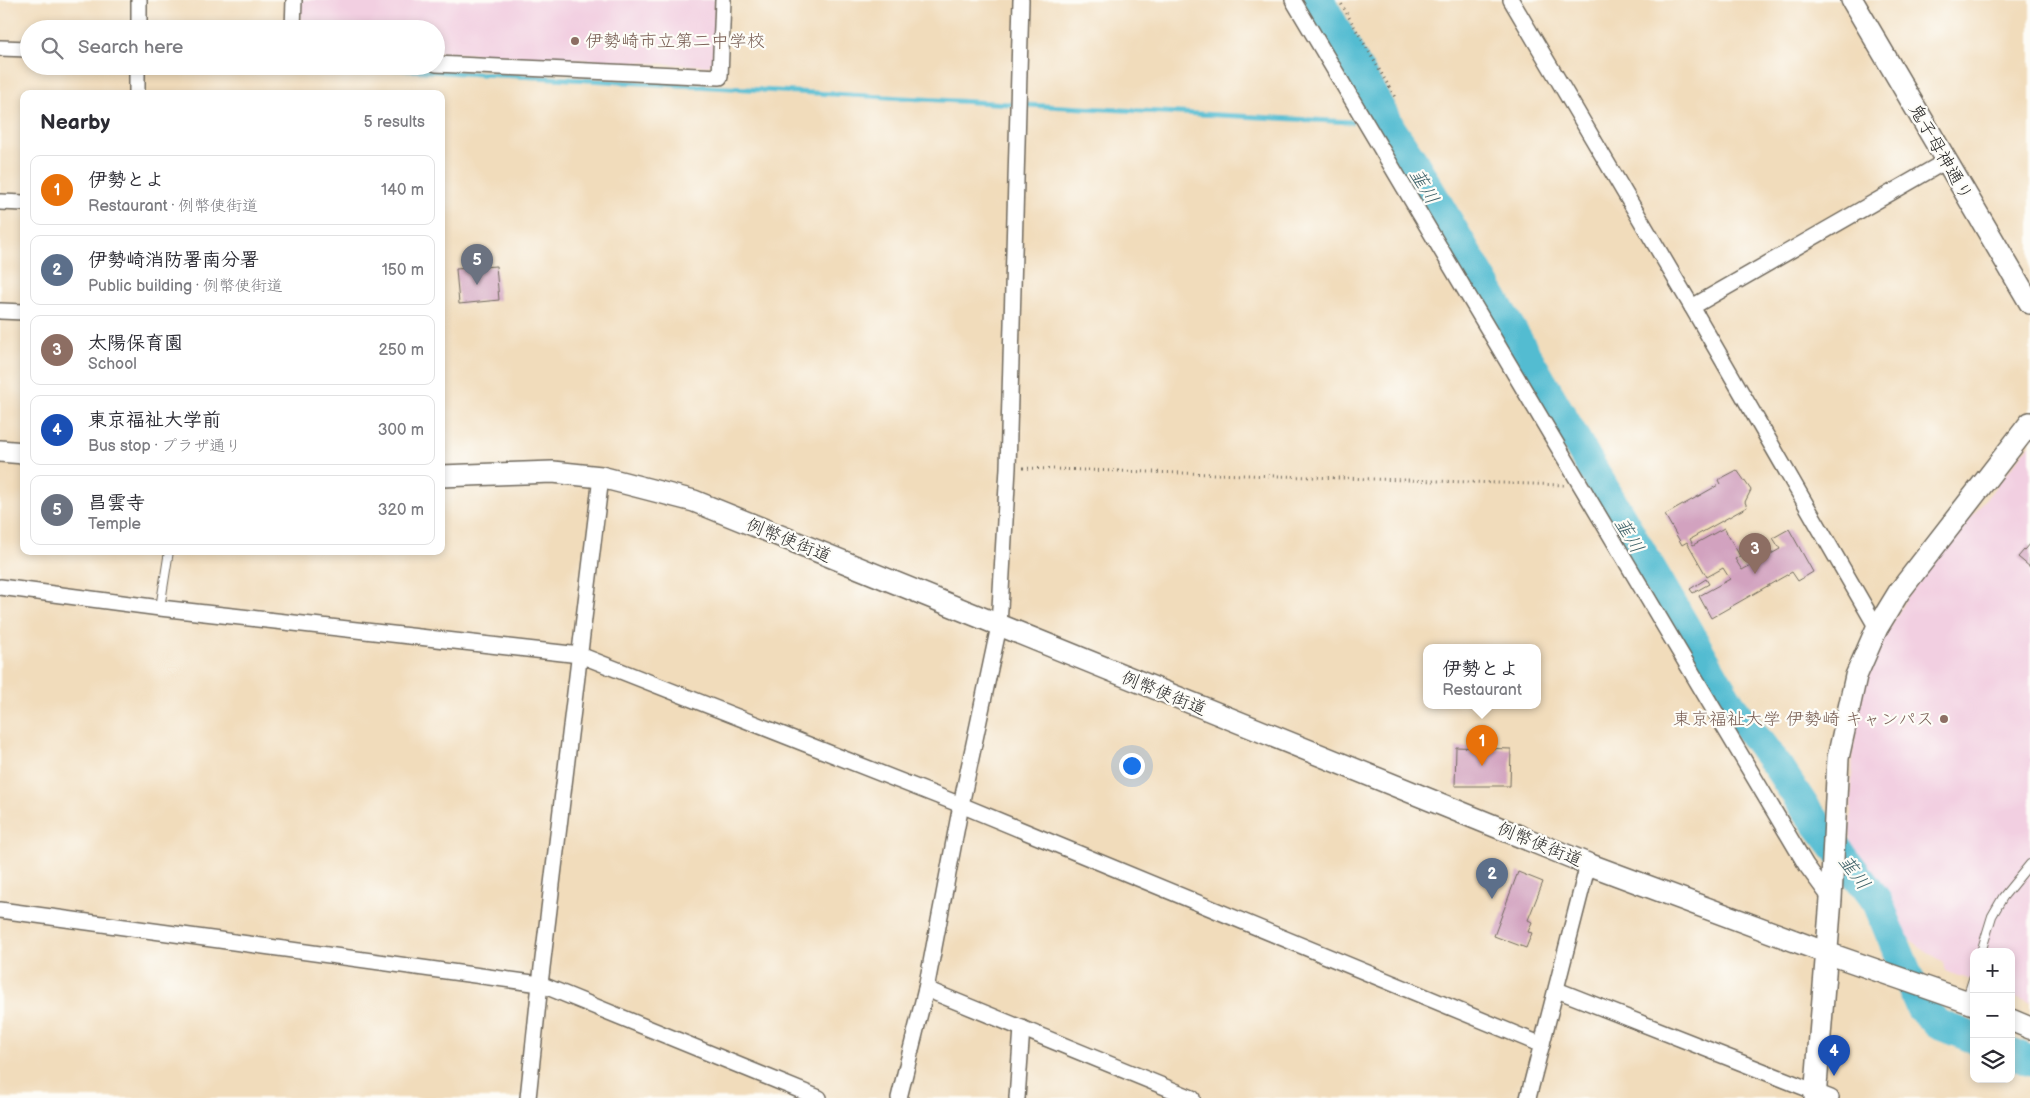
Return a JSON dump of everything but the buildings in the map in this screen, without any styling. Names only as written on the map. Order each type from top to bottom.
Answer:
[{"type":"main road","name":"鬼子母神通り","points":[[1852,0],[2030,303]]},
{"type":"main road","points":[[1820,1096],[1838,758],[1856,676],[1877,628],[1898,592],[2030,423]]},
{"type":"main road","points":[[0,451],[20,453]]},
{"type":"main road","name":"例幣使街道","points":[[445,476],[477,473],[553,472],[600,477],[694,501],[1588,864],[1827,953],[1970,1002]]},
{"type":"main road","points":[[2015,1022],[2030,1028]]},
{"type":"street","points":[[139,20],[140,0]]},
{"type":"street","points":[[293,20],[294,0]]},
{"type":"street","points":[[445,64],[720,77],[723,0]]},
{"type":"street","points":[[899,1098],[926,989],[998,626],[1008,468],[1021,0]]},
{"type":"street","points":[[1294,0],[1806,865],[1831,899]]},
{"type":"street","points":[[1511,0],[1692,307],[1877,628]]},
{"type":"street","points":[[0,48],[20,49]]},
{"type":"street","points":[[137,90],[138,75]]},
{"type":"street","points":[[1692,307],[1946,161]]},
{"type":"street","points":[[0,202],[20,203]]},
{"type":"street","points":[[0,311],[20,312]]},
{"type":"street","points":[[528,1098],[600,477]]},
{"type":"street","points":[[0,587],[160,608],[580,655],[961,805],[1542,1045]]},
{"type":"street","points":[[1529,1098],[1588,864]]},
{"type":"street","points":[[0,910],[540,984],[819,1098]]},
{"type":"street","points":[[926,989],[1192,1098]]},
{"type":"street","points":[[1557,990],[1820,1096]]},
{"type":"street","points":[[1018,1098],[1022,1028]]},
{"type":"lane","points":[[160,608],[168,555]]},
{"type":"lane","points":[[1982,948],[1992,916],[2003,897],[2030,864]]},
{"type":"path","points":[[1339,0],[1395,97]]},
{"type":"path","points":[[1008,468],[1581,486]]},
{"type":"shaded area","name":"伊勢崎市立第二中学校","points":[[301,0],[715,0],[713,62],[708,66],[445,52],[445,20],[301,20]]},
{"type":"shaded area","name":"東京福祉大学 伊勢崎 キャンパス","points":[[2030,444],[2030,1003],[2015,997],[2015,948],[1970,948],[1970,980],[1945,971],[1943,962],[1903,935],[1865,860],[1850,843],[1853,748],[1863,691],[1877,652],[1905,600]]},
{"type":"waterway","name":"韮川","points":[[1319,0],[1392,131],[1413,162],[1730,704],[1780,770],[1805,808],[1877,901],[1921,1008],[1938,1024],[1970,1036]]},
{"type":"waterway","points":[[445,72],[1010,104]]},
{"type":"waterway","points":[[1026,105],[1351,122]]},
{"type":"waterway","points":[[1372,117],[1383,114]]},
{"type":"waterway","name":"韮川","points":[[2015,1055],[2030,1061]]},
{"type":"place","name":"伊勢崎市立第二中学校","points":[[575,41]]},
{"type":"place","name":"昌雲寺","points":[[477,285]]},
{"type":"place","name":"太陽保育園","points":[[1755,574]]},
{"type":"place","name":"東京福祉大学 伊勢崎 キャンパス","points":[[1944,719]]},
{"type":"place","name":"伊勢とよ","points":[[1482,766]]},
{"type":"place","name":"伊勢崎消防署南分署","points":[[1492,899]]},
{"type":"place","name":"東京福祉大学前","points":[[1834,1076]]}]
